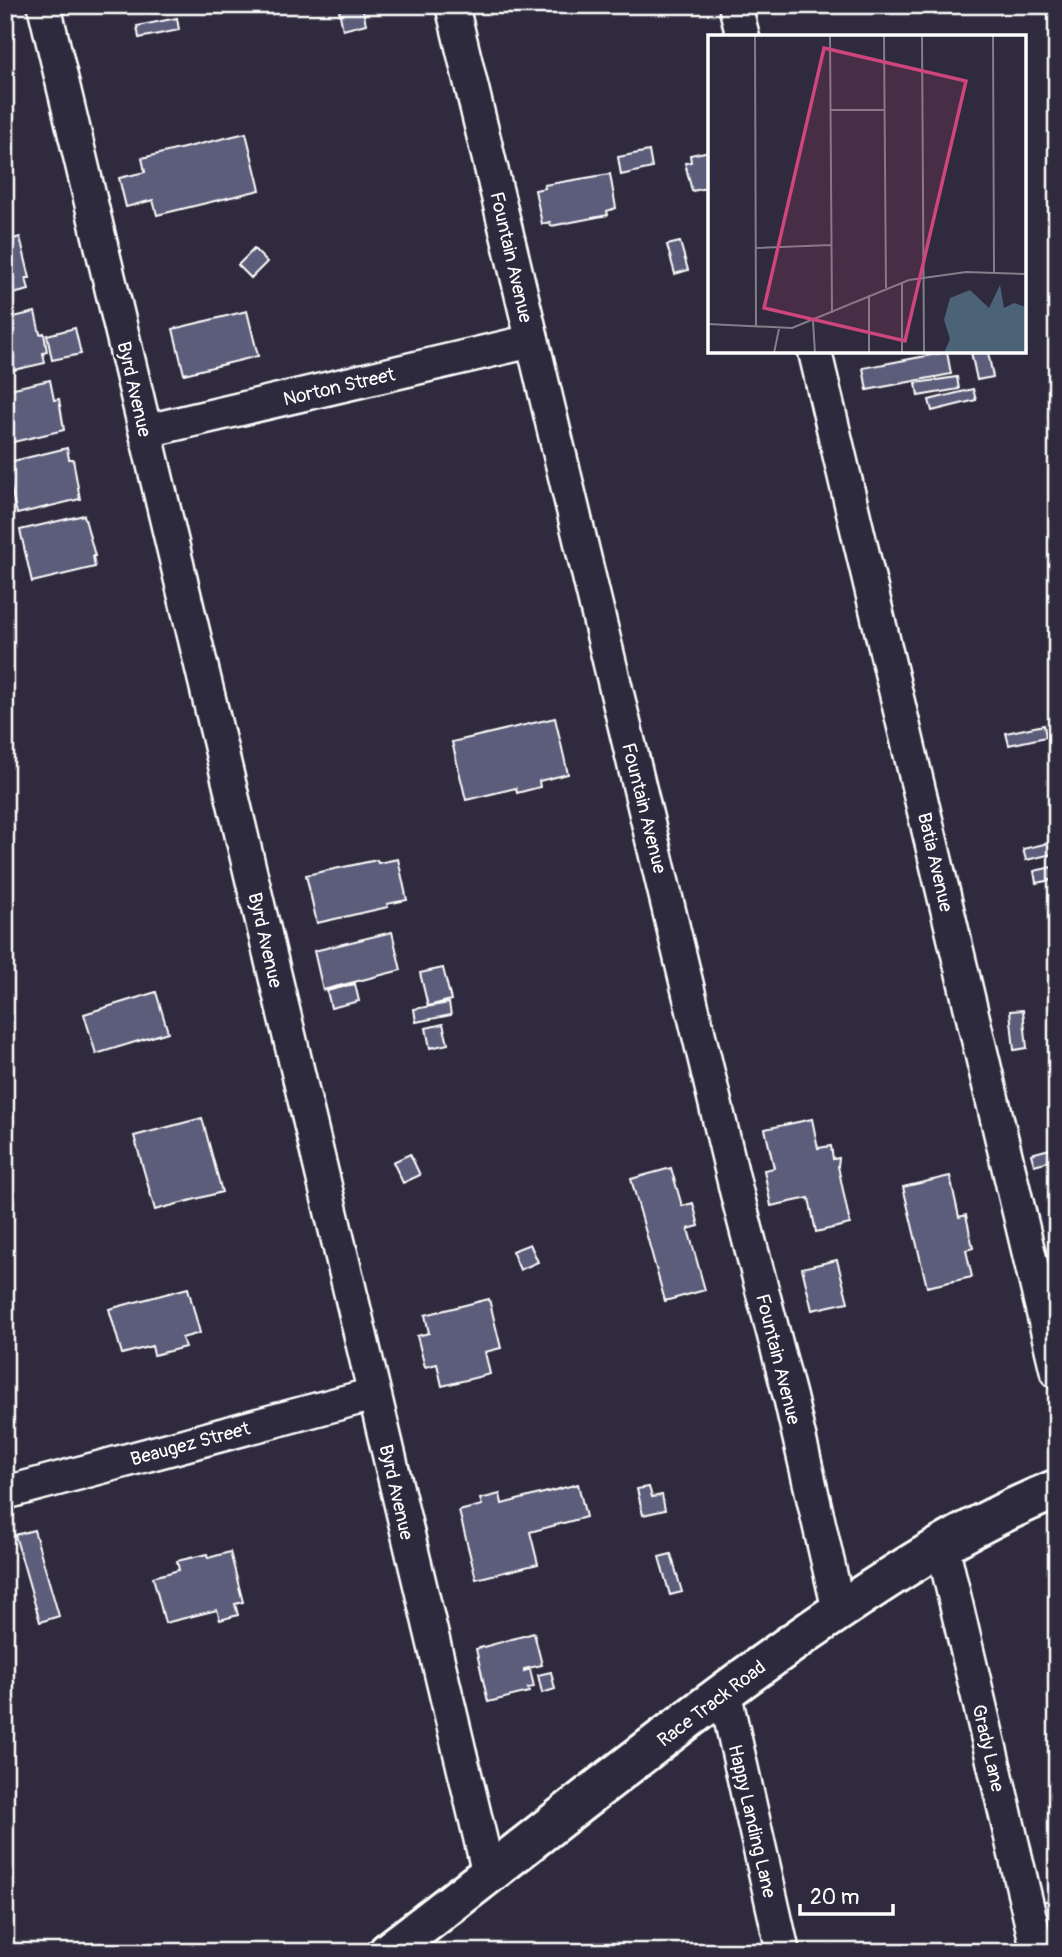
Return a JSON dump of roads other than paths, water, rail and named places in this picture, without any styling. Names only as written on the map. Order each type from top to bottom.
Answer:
[{"type":"street","name":"Byrd Avenue","points":[[44,5],[489,1875]]},
{"type":"street","name":"Fountain Avenue","points":[[452,5],[737,1194],[790,1397],[839,1611]]},
{"type":"street","points":[[735,5],[742,35]]},
{"type":"street","name":"Norton Street","points":[[146,431],[532,341]]},
{"type":"street","name":"Batia Avenue","points":[[815,354],[1057,1372]]},
{"type":"street","name":"Beaugez Street","points":[[5,1493],[374,1394]]},
{"type":"street","name":"Race Track Road","points":[[388,1952],[724,1690],[942,1544],[988,1519],[1057,1489]]},
{"type":"street","name":"Grady Lane","points":[[942,1544],[1038,1952]]},
{"type":"street","name":"Happy Landing Lane","points":[[724,1690],[783,1952]]}]
